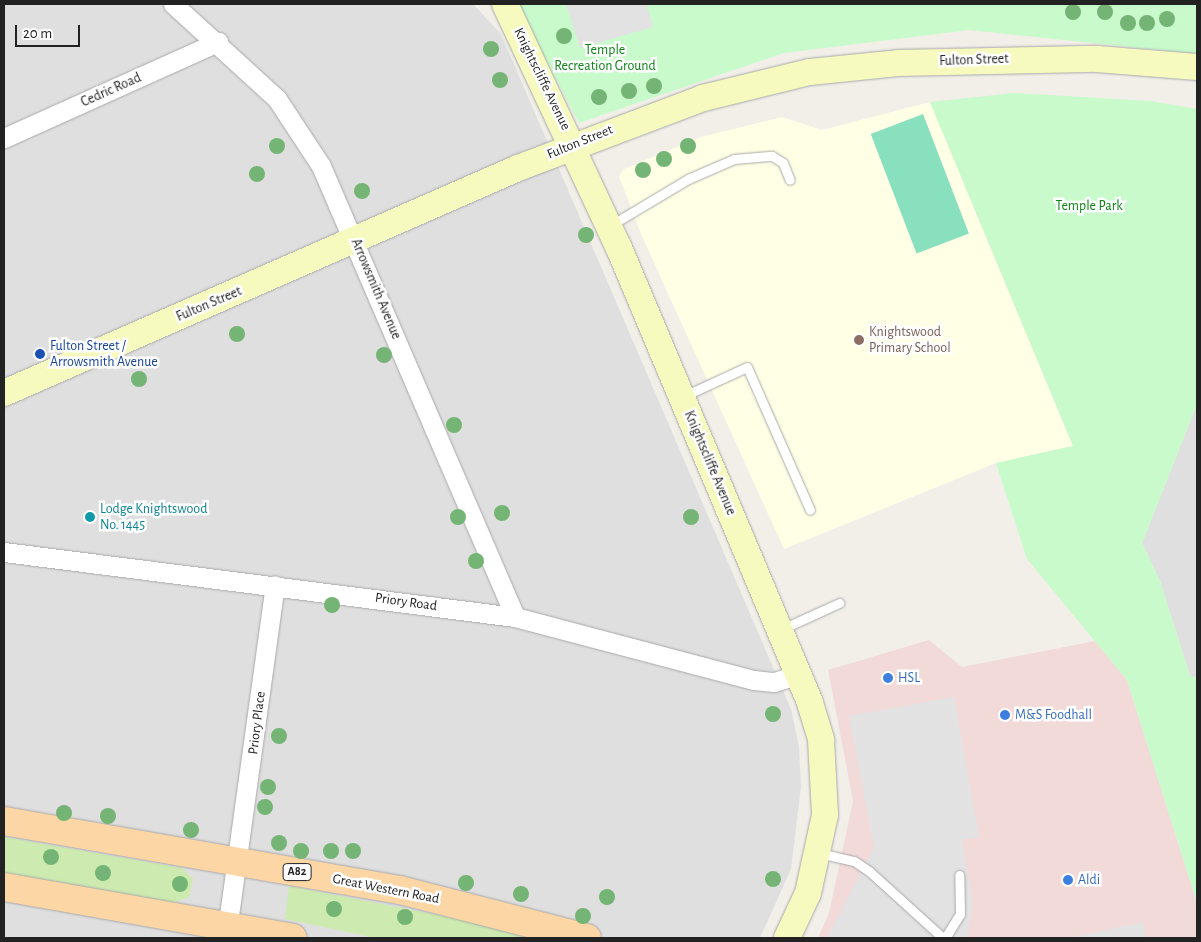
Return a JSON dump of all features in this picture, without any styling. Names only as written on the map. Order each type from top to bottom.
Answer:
[{"type":"main road","name":"Great Western Road","points":[[4,822],[400,890],[587,938]]},
{"type":"main road","points":[[4,887],[227,932],[293,938]]},
{"type":"street","name":"Arrowsmith Avenue","points":[[173,4],[218,42],[277,99],[302,134],[356,241],[515,617]]},
{"type":"street","name":"Knightscliffe Avenue","points":[[505,4],[574,145],[609,226],[800,674],[821,740],[825,815],[819,854],[808,893],[787,938]]},
{"type":"street","name":"Cedric Road","points":[[4,138],[218,42]]},
{"type":"street","name":"Fulton Street","points":[[4,393],[574,145],[704,98],[810,72],[898,63],[976,58],[1153,61],[1197,67]]},
{"type":"street","name":"Priory Road","points":[[4,552],[515,617],[754,680],[774,682],[800,674]]},
{"type":"street","name":"Priory Place","points":[[227,932],[240,862],[275,585]]},
{"type":"lane","points":[[609,226],[677,185],[734,159],[772,156],[783,163],[790,180]]},
{"type":"lane","points":[[682,397],[747,367],[810,510]]},
{"type":"lane","points":[[781,630],[839,604]]},
{"type":"lane","points":[[819,854],[854,862],[869,871],[944,938],[960,914],[958,875]]},
{"type":"shaded area","points":[[4,4],[473,4],[501,34],[791,709],[799,747],[801,787],[791,869],[760,938],[4,938]]},
{"type":"shaded area","points":[[566,4],[647,4],[653,27],[580,48]]},
{"type":"shaded area","name":"Knightswood Primary School","points":[[930,102],[1073,446],[996,463],[784,549],[641,234],[619,176],[624,169],[701,137],[782,117],[822,130]]},
{"type":"shaded area","points":[[1197,404],[1197,678],[1190,676],[1160,581],[1142,543]]},
{"type":"shaded area","points":[[929,640],[962,667],[1095,641],[1127,680],[1197,903],[1197,938],[818,938],[829,913],[853,801],[828,670]]},
{"type":"shaded area","points":[[954,697],[979,837],[962,840],[973,903],[967,938],[827,938],[874,847],[849,716]]},
{"type":"shaded area","points":[[1143,922],[1146,938],[1068,938]]},
{"type":"green space","name":"Temple Recreation Ground","points":[[517,4],[1188,4],[1197,5],[1197,54],[969,30],[784,53],[579,123]]},
{"type":"green space","name":"Temple Park","points":[[1014,93],[1150,101],[1197,109],[1197,404],[1142,543],[1160,581],[1190,676],[1197,678],[1197,903],[1127,680],[1027,559],[996,463],[1073,446],[930,102]]},
{"type":"green space","points":[[923,114],[969,233],[917,254],[871,134]]},
{"type":"green space","points":[[4,837],[182,868],[193,879],[189,897],[170,904],[4,876]]},
{"type":"green space","points":[[289,886],[484,924],[527,938],[376,938],[285,919]]},
{"type":"place","name":"Knightswood Primary School","points":[[859,340]]},
{"type":"place","name":"Fulton Street / Arrowsmith Avenue","points":[[40,354]]},
{"type":"place","name":"Lodge Knightswood No. 1445","points":[[90,517]]},
{"type":"place","name":"HSL","points":[[888,678]]},
{"type":"place","name":"M&S Foodhall","points":[[1005,715]]},
{"type":"place","name":"Aldi","points":[[1068,880]]}]
